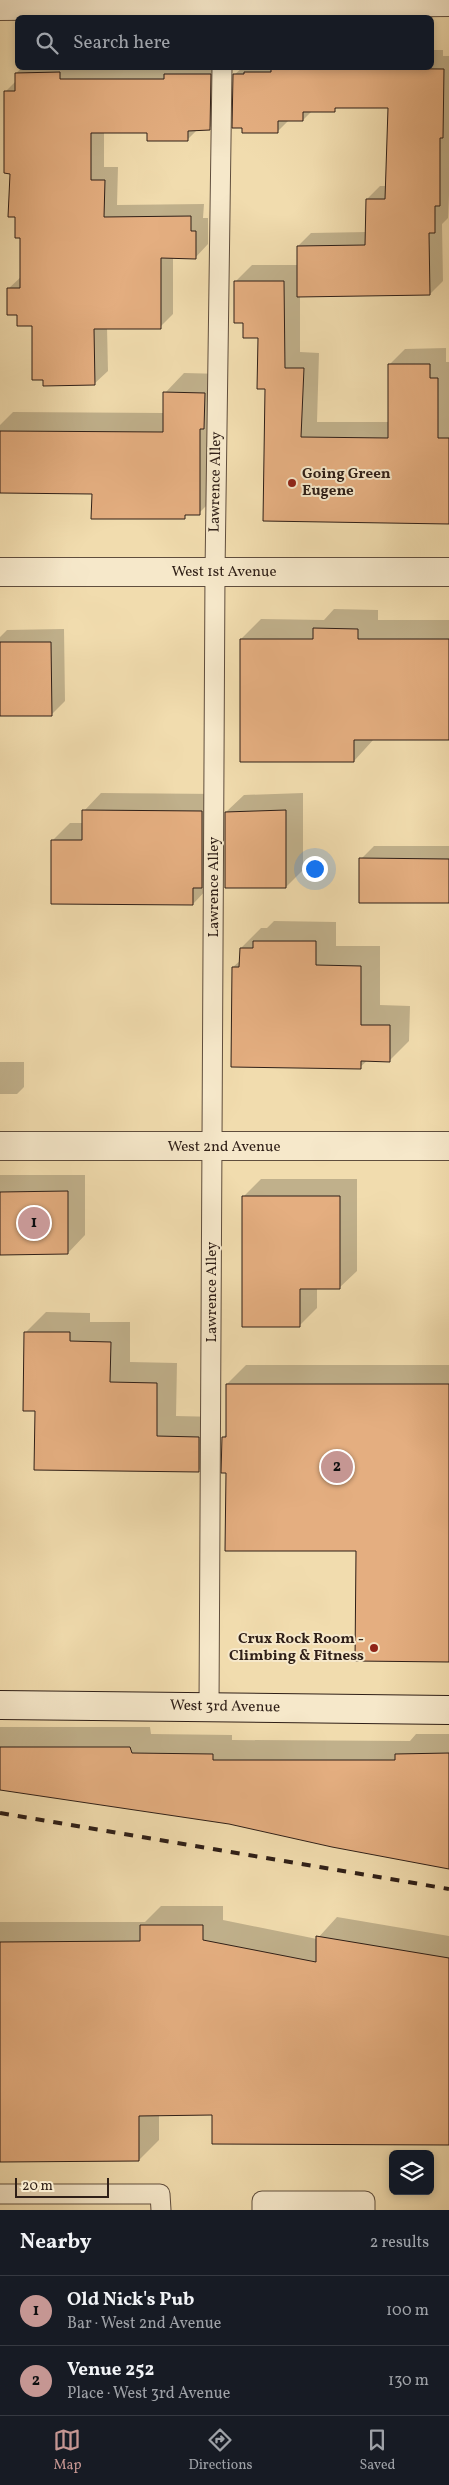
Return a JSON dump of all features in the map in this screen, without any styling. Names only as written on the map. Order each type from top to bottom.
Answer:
[{"type":"street","points":[[0,6],[223,11],[449,2]]},
{"type":"street","name":"West 1st Avenue","points":[[0,572],[449,572]]},
{"type":"street","name":"West 2nd Avenue","points":[[0,1146],[449,1146]]},
{"type":"street","name":"West 3rd Avenue","points":[[0,1705],[449,1710]]},
{"type":"lane","name":"Lawrence Alley","points":[[209,1707],[215,572],[222,70]]},
{"type":"lane","points":[[0,2194],[160,2194],[161,2210]]},
{"type":"lane","points":[[262,2210],[262,2201],[365,2201],[365,2210]]},
{"type":"building","points":[[444,69],[443,138],[440,138],[440,206],[435,206],[435,233],[429,233],[430,295],[297,297],[297,246],[365,245],[366,199],[385,199],[388,108],[335,108],[335,112],[303,112],[303,121],[278,121],[278,133],[242,133],[242,128],[232,128],[233,74],[271,72],[271,70]]},
{"type":"building","points":[[60,72],[60,79],[164,79],[164,74],[211,74],[210,130],[188,131],[188,141],[147,141],[147,133],[91,133],[91,180],[105,180],[104,217],[191,216],[191,231],[196,231],[196,259],[161,258],[161,329],[94,329],[95,385],[43,386],[43,380],[32,380],[32,326],[17,326],[17,315],[7,315],[7,288],[20,288],[20,238],[15,238],[15,217],[8,217],[10,174],[4,173],[4,91],[15,91],[15,73]]},
{"type":"building","points":[[234,281],[284,281],[285,368],[304,368],[301,437],[388,438],[388,364],[430,364],[430,378],[438,378],[438,438],[449,438],[449,524],[263,521],[265,389],[257,389],[258,338],[243,338],[243,323],[234,323]]},
{"type":"building","points":[[163,392],[205,393],[204,429],[200,429],[200,515],[185,515],[185,519],[91,519],[92,494],[0,493],[0,431],[163,432]]},
{"type":"building","points":[[313,628],[358,629],[358,639],[449,639],[449,740],[354,740],[354,762],[240,762],[240,639],[313,639]]},
{"type":"building","points":[[0,642],[51,642],[52,716],[0,716]]},
{"type":"building","points":[[82,810],[202,811],[202,888],[193,888],[193,905],[51,904],[51,840],[82,840]]},
{"type":"building","points":[[286,810],[286,888],[225,888],[225,812]]},
{"type":"building","points":[[359,858],[449,859],[449,903],[359,903]]},
{"type":"building","points":[[253,941],[316,941],[316,965],[361,966],[361,1025],[390,1025],[390,1062],[361,1061],[361,1069],[231,1067],[232,967],[239,967],[240,948],[253,948]]},
{"type":"building","points":[[68,1191],[68,1254],[0,1255],[0,1192]]},
{"type":"building","points":[[242,1196],[340,1196],[340,1289],[300,1289],[300,1327],[242,1327]]},
{"type":"building","points":[[24,1332],[70,1332],[70,1341],[111,1342],[110,1382],[157,1383],[157,1436],[199,1437],[199,1472],[34,1470],[35,1411],[23,1411]]},
{"type":"building","points":[[226,1384],[449,1384],[449,1662],[355,1661],[356,1551],[225,1551],[226,1473],[221,1473],[222,1437],[226,1437]]},
{"type":"building","points":[[0,1747],[130,1747],[132,1753],[213,1754],[213,1760],[395,1760],[395,1754],[449,1753],[449,1869],[332,1847],[229,1824],[0,1790]]},
{"type":"building","points":[[140,1925],[203,1925],[203,1940],[316,1962],[316,1936],[449,1958],[449,2145],[212,2144],[212,2115],[139,2116],[139,2161],[0,2162],[0,1942],[140,1941]]},
{"type":"railway","points":[[0,1813],[449,1889]]},
{"type":"place","name":"Going Green Eugene","points":[[292,483]]},
{"type":"place","name":"Old Nick's Pub","points":[[34,1223]]},
{"type":"place","name":"Venue 252","points":[[337,1467]]},
{"type":"place","name":"Crux Rock Room - Climbing & Fitness","points":[[374,1648]]}]
